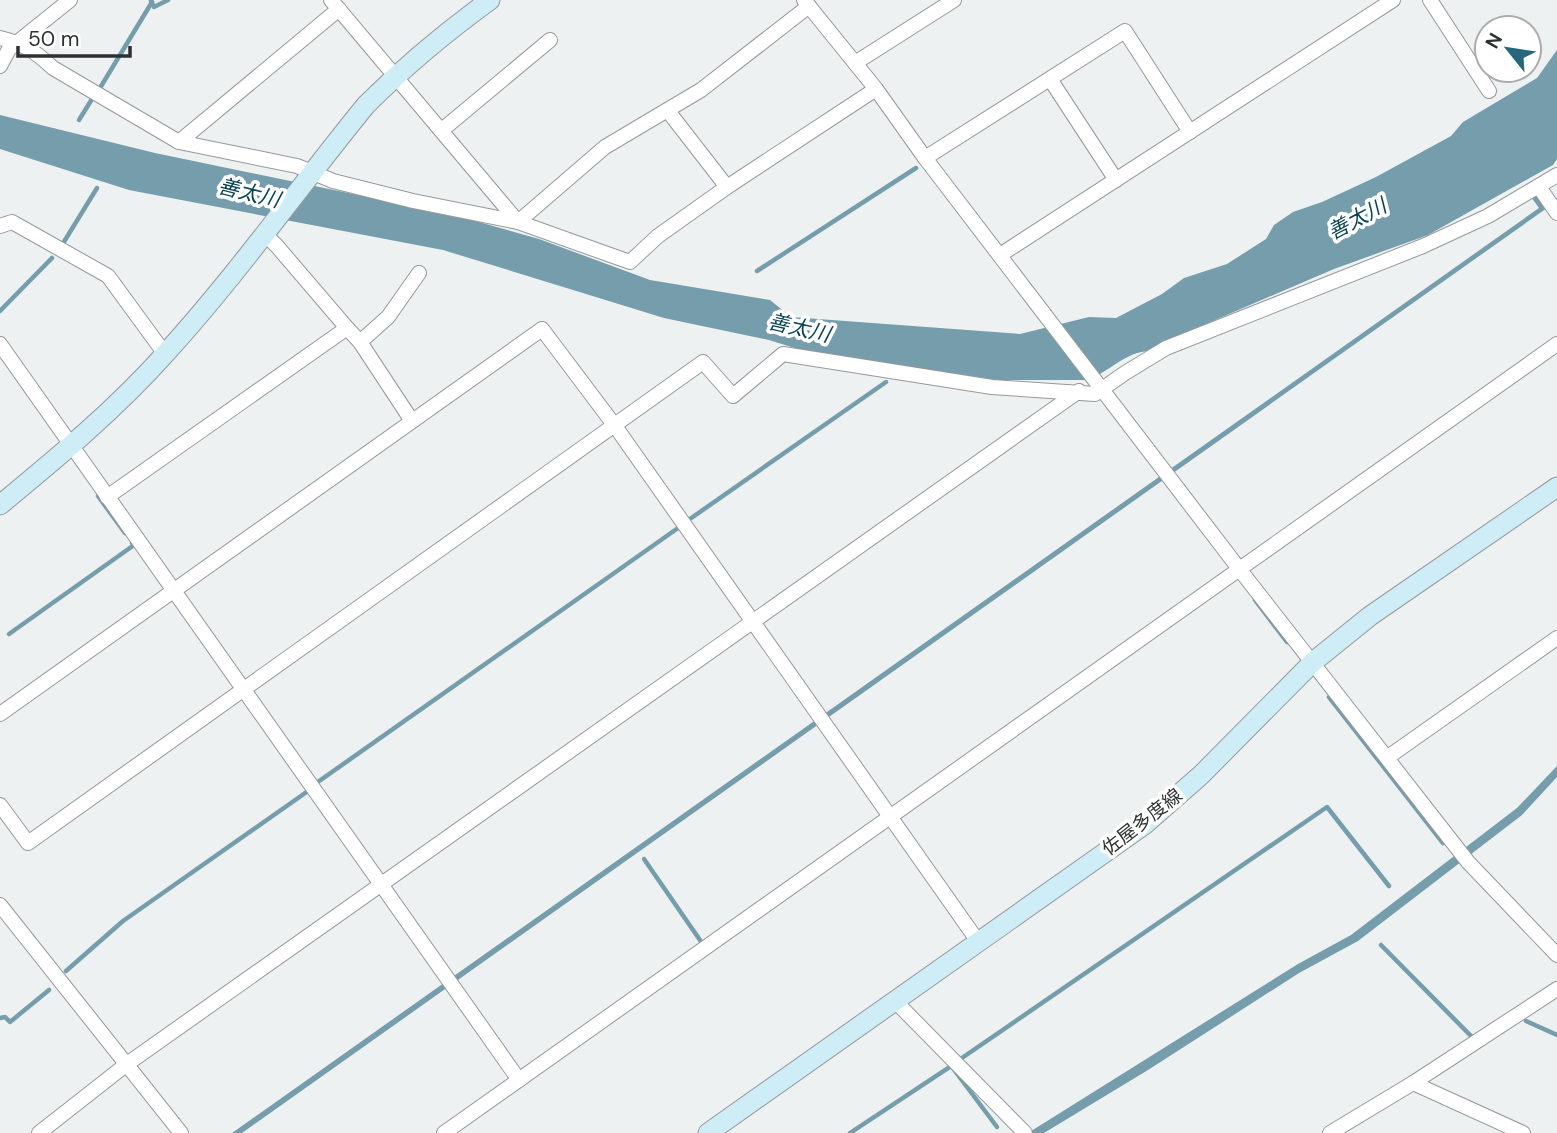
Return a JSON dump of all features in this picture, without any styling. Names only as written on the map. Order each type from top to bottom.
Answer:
[{"type":"main road","points":[[0,505],[71,446],[120,401],[165,354],[308,175],[366,105],[395,75],[490,0]]},
{"type":"main road","name":"佐屋多度線","points":[[708,1133],[1143,825],[1201,775],[1313,662],[1370,616],[1557,487]]},
{"type":"street","points":[[0,66],[9,49],[70,0]]},
{"type":"street","points":[[855,63],[954,0]]},
{"type":"street","points":[[1000,255],[1393,0]]},
{"type":"street","points":[[1430,0],[1489,91]]},
{"type":"street","points":[[518,222],[605,147],[701,90],[807,3],[876,89],[925,158],[1240,570],[1468,862],[1557,955]]},
{"type":"street","points":[[179,142],[335,5],[518,222]]},
{"type":"street","points":[[925,158],[1125,31],[1190,132]]},
{"type":"street","points":[[0,38],[18,42],[37,53],[53,68],[179,142],[297,166],[308,175],[414,201],[518,222],[630,262],[677,221],[876,89]]},
{"type":"street","points":[[442,130],[550,40]]},
{"type":"street","points":[[1050,79],[1116,180]]},
{"type":"street","points":[[668,111],[727,187]]},
{"type":"street","points":[[0,805],[28,843],[703,362],[733,396],[783,354],[992,387],[1095,394],[1101,385],[1166,348],[1423,246],[1488,216],[1557,175]]},
{"type":"street","points":[[1539,187],[1557,213]]},
{"type":"street","points":[[0,226],[12,222],[108,276],[165,354]]},
{"type":"street","points":[[268,227],[276,245],[360,342],[412,421]]},
{"type":"street","points":[[360,342],[388,317],[419,274]]},
{"type":"street","points":[[107,497],[347,328]]},
{"type":"street","points":[[0,714],[542,329],[615,426],[977,940]]},
{"type":"street","points":[[0,344],[519,1080]]},
{"type":"street","points":[[444,1133],[1557,344]]},
{"type":"street","points":[[39,1133],[127,1064],[1079,391]]},
{"type":"street","points":[[1388,757],[1557,638]]},
{"type":"street","points":[[0,905],[5,923],[127,1064],[181,1133]]},
{"type":"street","points":[[1330,1133],[1413,1083],[1557,989]]},
{"type":"street","points":[[894,1000],[1024,1133]]},
{"type":"street","points":[[1413,1083],[1523,1133]]},
{"type":"water","name":"善太川","points":[[1557,50],[1557,159],[1553,165],[1428,235],[1334,269],[1208,323],[1155,352],[1137,353],[1088,380],[995,380],[820,356],[769,340],[664,318],[443,250],[129,190],[0,149],[0,115],[155,153],[450,214],[539,239],[650,280],[770,300],[791,317],[1020,334],[1089,317],[1116,318],[1162,294],[1184,278],[1227,264],[1266,239],[1274,225],[1293,212],[1376,177],[1451,136],[1463,122],[1527,84],[1543,84],[1543,70]]},
{"type":"water","points":[[1538,194],[1547,208],[242,1133],[232,1133],[1539,208],[1531,197]]},
{"type":"water","points":[[1557,766],[1557,777],[1522,815],[1358,941],[1299,973],[1044,1133],[1028,1133],[1298,964],[1351,935],[1517,808]]},
{"type":"waterway","points":[[151,1],[154,7],[168,0]]},
{"type":"waterway","points":[[100,88],[152,2]]},
{"type":"waterway","points":[[79,120],[92,99]]},
{"type":"waterway","points":[[757,271],[916,168]]},
{"type":"waterway","points":[[62,245],[97,188]]},
{"type":"waterway","points":[[0,311],[52,258]]},
{"type":"waterway","points":[[687,521],[886,382]]},
{"type":"waterway","points":[[100,494],[98,496],[125,533]]},
{"type":"waterway","points":[[315,784],[678,528]]},
{"type":"waterway","points":[[9,634],[134,545],[132,543]]},
{"type":"waterway","points":[[1255,600],[1287,642]]},
{"type":"waterway","points":[[1329,697],[1443,843]]},
{"type":"waterway","points":[[66,971],[123,921],[308,791]]},
{"type":"waterway","points":[[959,1060],[1327,807],[1389,886]]},
{"type":"waterway","points":[[644,859],[702,943]]},
{"type":"waterway","points":[[1381,945],[1473,1038]]},
{"type":"waterway","points":[[0,1018],[5,1017],[10,1022],[49,990]]},
{"type":"waterway","points":[[1526,1021],[1557,1035]]},
{"type":"waterway","points":[[850,1133],[951,1066]]},
{"type":"waterway","points":[[952,1067],[997,1127]]}]
